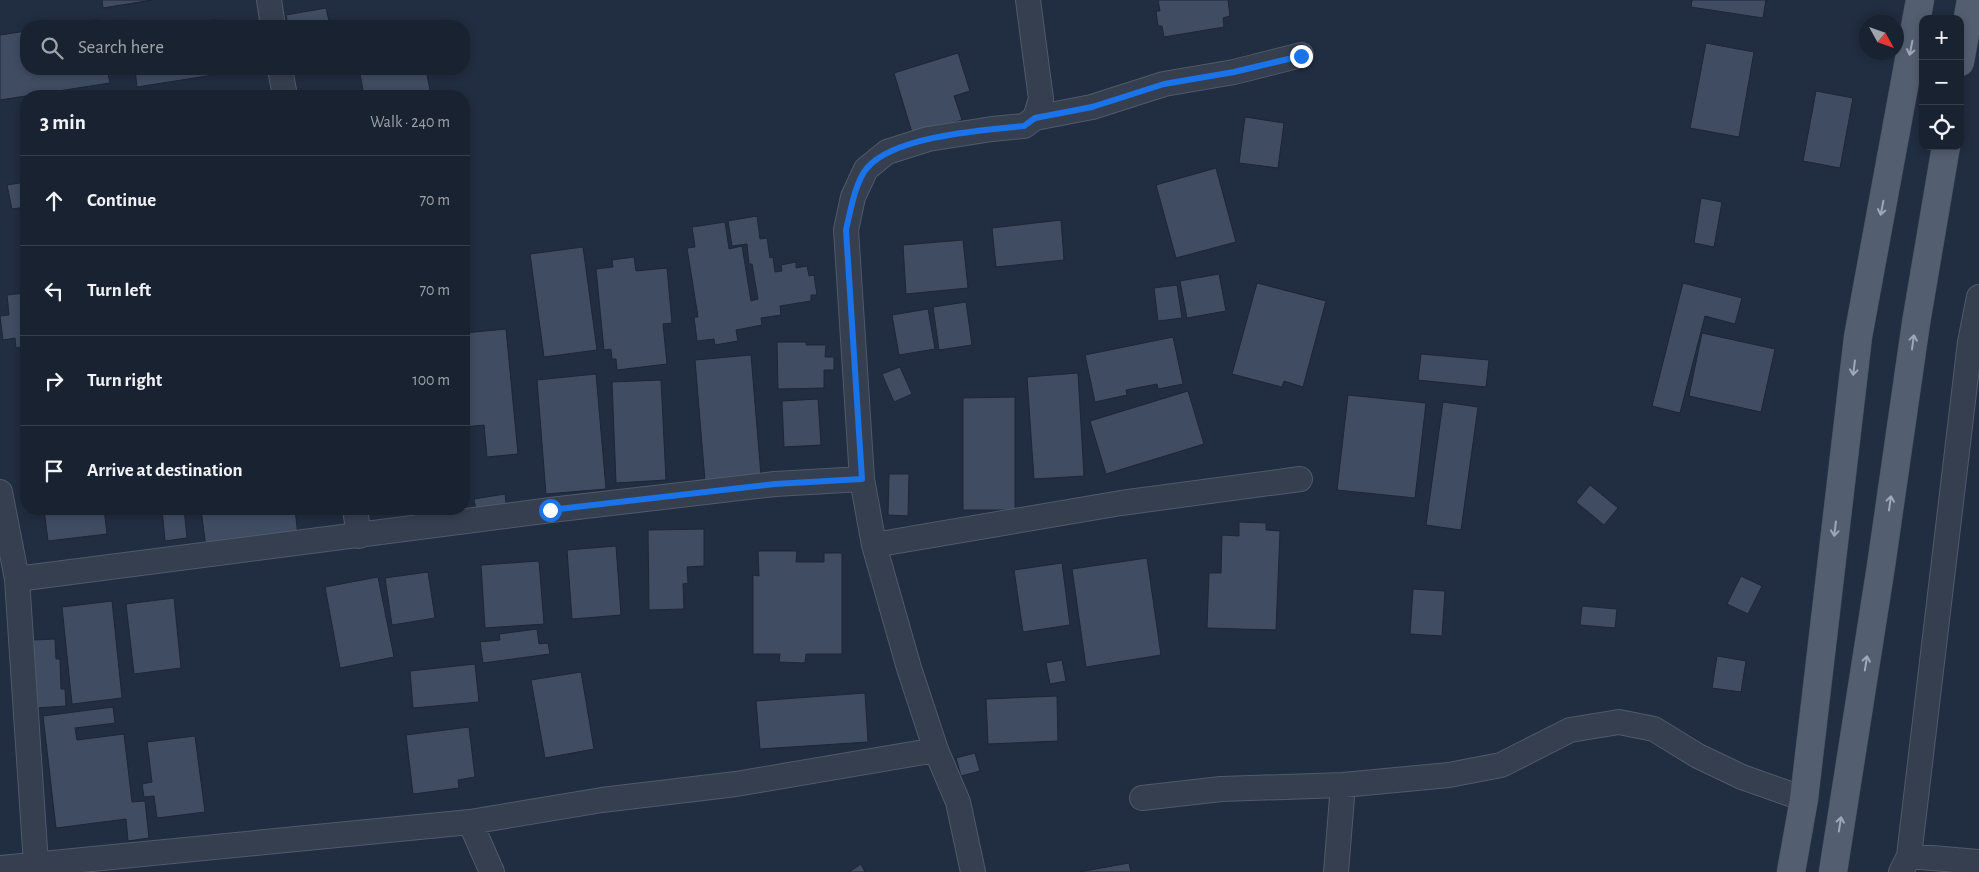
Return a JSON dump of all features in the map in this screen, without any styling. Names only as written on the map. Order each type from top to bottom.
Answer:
[{"type":"main road","points":[[1792,872],[1804,799],[1858,337],[1920,0]]},
{"type":"main road","points":[[1960,60],[1971,0]]},
{"type":"main road","points":[[1832,872],[1881,566],[1916,323],[1945,150]]},
{"type":"street","points":[[269,0],[272,20]]},
{"type":"street","points":[[1028,0],[1041,100],[1035,118]]},
{"type":"street","points":[[973,872],[958,802],[936,750],[909,668],[874,545],[862,479],[846,230],[853,197],[866,169],[887,152],[928,139],[1024,126],[1035,118],[1092,107],[1164,84],[1234,72],[1301,56]]},
{"type":"street","points":[[281,75],[284,90]]},
{"type":"street","points":[[1979,296],[1970,342],[1905,864],[1979,862]]},
{"type":"street","points":[[17,580],[550,510],[775,484],[862,479]]},
{"type":"street","points":[[874,545],[1121,503],[1300,479]]},
{"type":"street","points":[[0,492],[17,580],[36,864]]},
{"type":"street","points":[[356,515],[359,536]]},
{"type":"street","points":[[1142,798],[1220,789],[1344,785],[1449,775],[1501,765],[1570,730],[1619,722],[1654,729],[1698,756],[1734,773],[1804,799]]},
{"type":"street","points":[[0,868],[470,822],[602,800],[736,784],[936,750]]},
{"type":"street","points":[[1336,872],[1344,785]]},
{"type":"street","points":[[470,822],[492,872]]},
{"type":"building","points":[[102,0],[152,0],[103,8]]},
{"type":"building","points":[[1158,0],[1228,0],[1230,16],[1223,18],[1224,27],[1164,37],[1162,26],[1158,26],[1156,11],[1160,11]]},
{"type":"building","points":[[1692,0],[1766,0],[1763,18],[1691,7]]},
{"type":"building","points":[[326,8],[329,20],[287,20],[286,15]]},
{"type":"building","points":[[20,32],[20,75],[108,75],[110,83],[65,90],[20,90],[20,97],[0,100],[0,35]]},
{"type":"building","points":[[1706,43],[1754,52],[1739,137],[1690,128]]},
{"type":"building","points":[[958,53],[970,91],[954,96],[962,120],[913,136],[894,73]]},
{"type":"building","points":[[136,75],[213,75],[137,87]]},
{"type":"building","points":[[360,75],[427,75],[430,90],[363,90]]},
{"type":"building","points":[[1816,91],[1853,98],[1840,168],[1803,161]]},
{"type":"building","points":[[1245,117],[1284,123],[1278,168],[1239,163]]},
{"type":"building","points":[[1216,168],[1236,242],[1176,258],[1156,185]]},
{"type":"building","points":[[20,183],[20,208],[12,209],[7,185]]},
{"type":"building","points":[[1701,198],[1722,202],[1714,247],[1694,243]]},
{"type":"building","points":[[757,216],[760,239],[767,238],[770,258],[773,257],[775,272],[782,271],[781,265],[796,262],[796,268],[807,266],[809,276],[814,275],[817,295],[811,295],[811,301],[780,306],[781,315],[761,318],[762,325],[736,330],[738,341],[715,345],[714,339],[697,341],[694,317],[698,317],[687,248],[695,247],[692,227],[725,222],[729,249],[742,246],[751,301],[758,299],[752,264],[749,264],[747,244],[732,246],[728,221]]},
{"type":"building","points":[[1061,220],[1064,260],[996,267],[992,228]]},
{"type":"building","points":[[963,240],[968,288],[906,294],[903,245]]},
{"type":"building","points":[[583,247],[597,350],[544,357],[530,254]]},
{"type":"building","points":[[634,257],[636,271],[667,268],[672,323],[663,324],[667,364],[617,370],[616,359],[612,359],[611,349],[604,350],[596,269],[613,267],[612,260]]},
{"type":"building","points":[[1219,274],[1226,311],[1187,318],[1180,281]]},
{"type":"building","points":[[1257,283],[1326,301],[1303,387],[1284,381],[1282,387],[1232,374]]},
{"type":"building","points":[[1683,283],[1742,298],[1735,324],[1705,316],[1680,413],[1652,406]]},
{"type":"building","points":[[1177,285],[1182,318],[1158,321],[1154,288]]},
{"type":"building","points":[[20,294],[20,347],[16,348],[15,338],[3,340],[0,316],[9,315],[7,295]]},
{"type":"building","points":[[966,302],[972,345],[939,350],[933,307]]},
{"type":"building","points":[[928,309],[935,349],[899,355],[892,315]]},
{"type":"building","points":[[506,329],[518,454],[487,457],[484,425],[470,426],[470,332]]},
{"type":"building","points":[[1702,333],[1775,349],[1761,412],[1689,396]]},
{"type":"building","points":[[1173,337],[1183,384],[1158,389],[1157,384],[1126,390],[1127,395],[1095,402],[1085,355]]},
{"type":"building","points":[[777,342],[806,342],[806,345],[826,345],[825,357],[834,357],[834,370],[824,370],[824,388],[778,389]]},
{"type":"building","points":[[1421,354],[1489,360],[1486,387],[1418,380]]},
{"type":"building","points":[[751,355],[761,476],[705,481],[695,360]]},
{"type":"building","points":[[900,367],[912,394],[894,402],[882,374]]},
{"type":"building","points":[[1078,373],[1084,476],[1034,479],[1027,377]]},
{"type":"building","points":[[596,374],[606,489],[546,494],[537,380]]},
{"type":"building","points":[[661,380],[666,480],[616,483],[612,382]]},
{"type":"building","points":[[1188,391],[1204,444],[1106,474],[1090,421]]},
{"type":"building","points":[[1348,395],[1426,403],[1415,498],[1337,490]]},
{"type":"building","points":[[1015,397],[1015,510],[963,510],[963,398]]},
{"type":"building","points":[[818,399],[821,445],[784,447],[782,401]]},
{"type":"building","points":[[1443,402],[1478,407],[1461,530],[1426,525]]},
{"type":"building","points":[[889,474],[909,474],[908,516],[888,515]]},
{"type":"building","points":[[1590,485],[1618,508],[1604,525],[1576,502]]},
{"type":"building","points":[[505,494],[507,511],[477,516],[474,499]]},
{"type":"building","points":[[45,515],[105,515],[107,534],[48,541]]},
{"type":"building","points":[[163,515],[185,515],[187,538],[165,541]]},
{"type":"building","points":[[202,515],[296,515],[298,536],[206,548]]},
{"type":"building","points":[[422,515],[446,515],[447,518],[423,521]]},
{"type":"building","points":[[1239,522],[1266,523],[1266,530],[1280,531],[1276,630],[1207,628],[1209,573],[1221,573],[1222,535],[1239,536]]},
{"type":"building","points":[[704,529],[704,566],[687,567],[688,583],[683,584],[684,609],[649,610],[648,530]]},
{"type":"building","points":[[616,546],[621,615],[572,619],[567,550]]},
{"type":"building","points":[[758,551],[797,551],[796,562],[824,562],[824,553],[842,553],[842,654],[806,654],[805,663],[779,662],[780,654],[753,654],[753,575],[759,576]]},
{"type":"building","points":[[1147,558],[1161,655],[1086,667],[1072,569]]},
{"type":"building","points":[[539,561],[544,624],[485,628],[481,565]]},
{"type":"building","points":[[1062,563],[1070,625],[1023,632],[1014,570]]},
{"type":"building","points":[[428,572],[435,618],[392,625],[385,578]]},
{"type":"building","points":[[1741,576],[1762,586],[1748,614],[1727,604]]},
{"type":"building","points":[[378,577],[394,657],[340,668],[325,587]]},
{"type":"building","points":[[1413,589],[1445,591],[1442,636],[1410,634]]},
{"type":"building","points":[[174,598],[181,668],[134,674],[126,604]]},
{"type":"building","points":[[112,601],[122,698],[72,704],[62,607]]},
{"type":"building","points":[[1582,606],[1617,609],[1615,628],[1580,625]]},
{"type":"building","points":[[537,629],[539,644],[548,643],[550,654],[483,663],[480,642],[500,640],[499,634]]},
{"type":"building","points":[[55,639],[56,659],[60,659],[61,689],[65,689],[66,706],[35,708],[33,640]]},
{"type":"building","points":[[1717,656],[1746,661],[1741,692],[1712,688]]},
{"type":"building","points":[[1062,660],[1066,681],[1050,684],[1046,663]]},
{"type":"building","points":[[475,664],[479,702],[413,708],[410,671]]},
{"type":"building","points":[[581,672],[594,749],[545,758],[531,680]]},
{"type":"building","points":[[865,693],[868,742],[760,749],[756,701]]},
{"type":"building","points":[[1057,696],[1058,741],[988,744],[986,699]]},
{"type":"building","points":[[113,707],[115,723],[75,728],[77,740],[124,734],[132,802],[145,801],[149,838],[128,841],[126,819],[56,828],[43,716]]},
{"type":"building","points":[[469,727],[475,777],[458,780],[459,788],[413,794],[406,735]]},
{"type":"building","points":[[195,736],[205,812],[157,818],[154,796],[144,797],[142,784],[152,782],[147,742]]},
{"type":"building","points":[[975,753],[980,771],[961,776],[956,758]]},
{"type":"building","points":[[1129,863],[1131,872],[1079,872]]},
{"type":"building","points":[[861,864],[865,872],[849,872]]},
{"type":"route","points":[[550,510],[775,484],[862,479],[846,230],[853,197],[866,169],[887,152],[928,139],[1024,126],[1035,118],[1092,107],[1164,84],[1234,72],[1301,56]]}]
